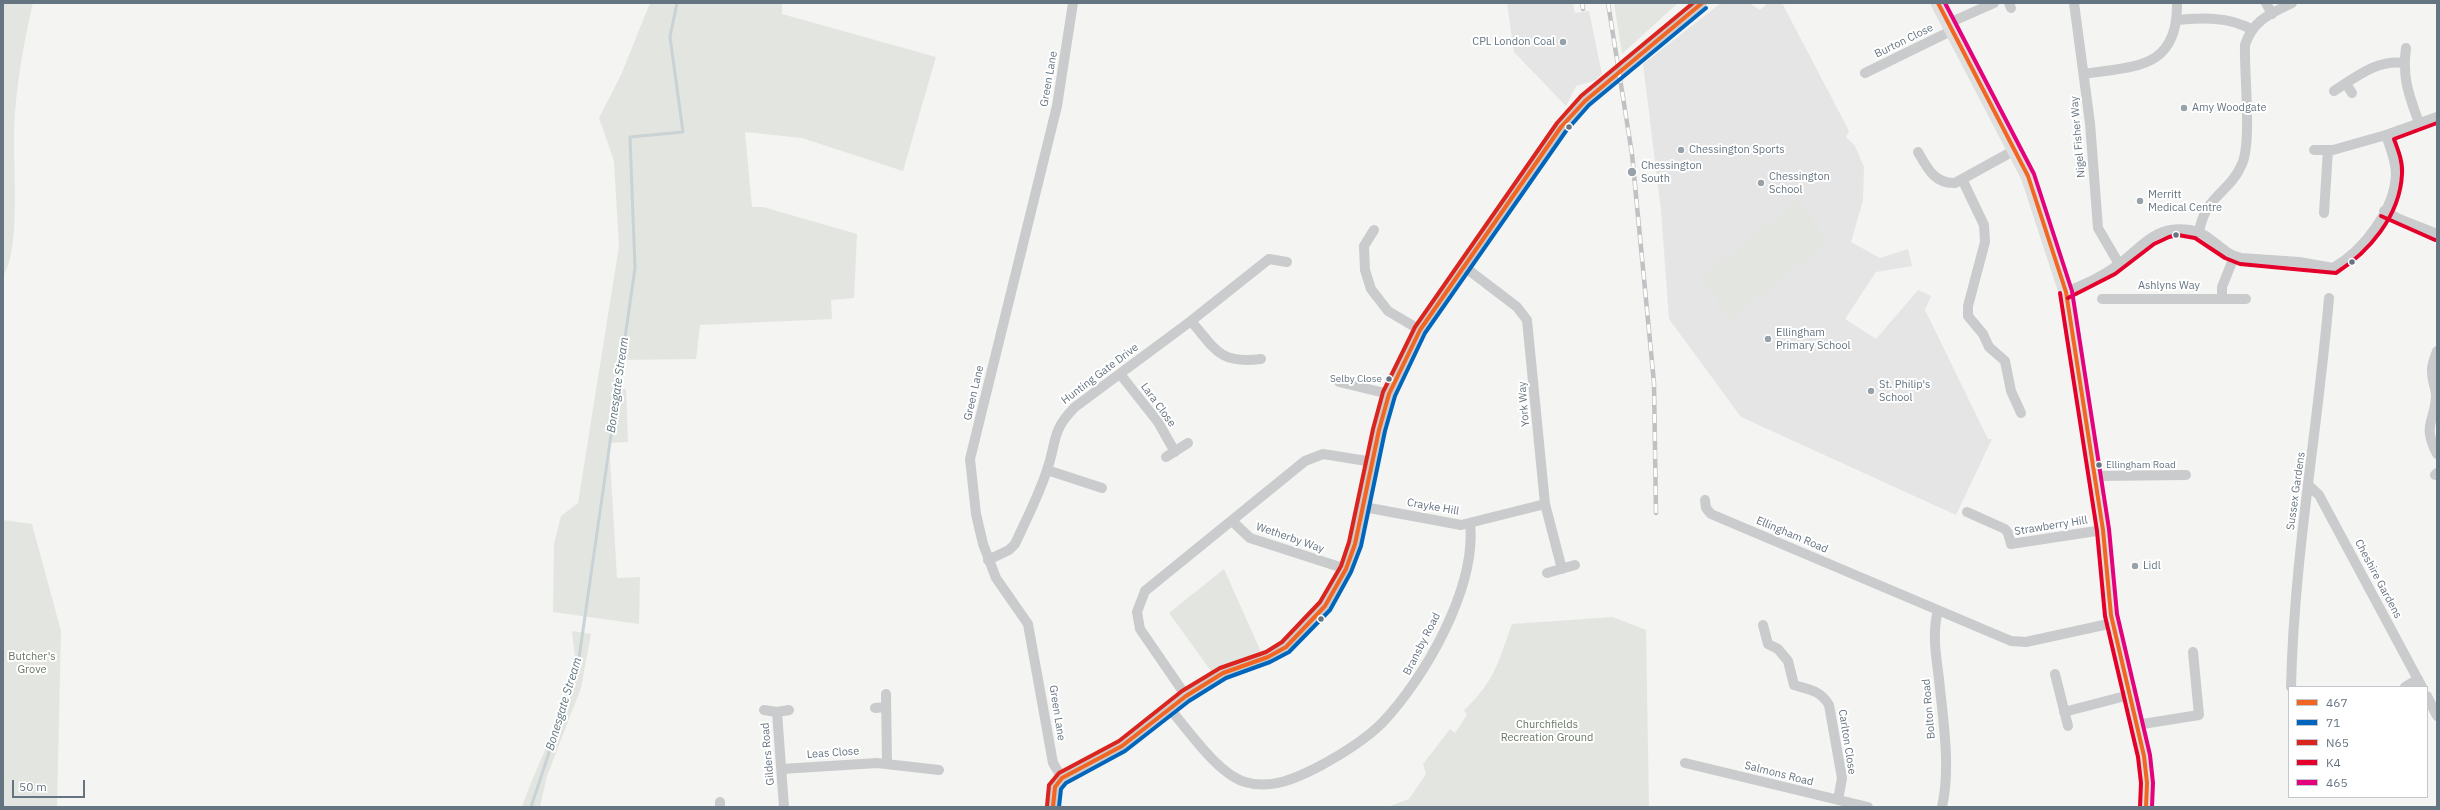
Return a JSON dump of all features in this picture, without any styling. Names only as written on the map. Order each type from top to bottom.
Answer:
[{"type":"highway","points":[[1938,3],[2016,150],[2037,201],[2066,292],[2104,530],[2112,623],[2136,725],[2147,783],[2146,807]]},
{"type":"street","name":"Green Lane","points":[[1062,778],[1053,763],[1028,624],[996,578],[988,560],[976,514],[970,459],[1057,106],[1073,3]]},
{"type":"street","points":[[1053,807],[1055,787],[1062,778],[1122,746],[1186,696],[1224,673],[1268,657],[1286,647],[1325,606],[1346,569],[1355,544],[1389,394],[1420,330],[1462,265],[1560,127],[1585,101],[1702,3]]},
{"type":"street","name":"Burton Close","points":[[1865,73],[1994,3]]},
{"type":"street","name":"Nigel Fisher Way","points":[[2074,3],[2084,74],[2098,228],[2119,264]]},
{"type":"street","points":[[2084,74],[2140,66],[2154,59],[2171,40],[2176,30],[2177,3]]},
{"type":"street","points":[[2266,3],[2272,14]]},
{"type":"street","points":[[2199,233],[2206,209],[2214,197],[2236,175],[2245,155],[2245,45],[2251,29],[2272,14],[2292,3]]},
{"type":"street","points":[[2177,20],[2221,18],[2240,23],[2251,29]]},
{"type":"street","points":[[2406,48],[2404,63],[2405,81],[2419,123]]},
{"type":"street","points":[[2334,91],[2381,63],[2392,61],[2404,63]]},
{"type":"street","points":[[2346,84],[2352,93]]},
{"type":"street","points":[[2314,150],[2328,150],[2360,144],[2437,117]]},
{"type":"street","points":[[2066,292],[2090,282],[2119,264],[2144,241],[2155,235],[2175,230],[2199,233],[2215,242],[2234,257],[2254,260],[2299,262],[2333,268],[2367,240],[2384,211],[2395,185],[2396,172],[2386,135]]},
{"type":"street","points":[[1918,152],[1928,170],[1941,182],[1956,183],[2016,150]]},
{"type":"street","points":[[2324,213],[2328,150]]},
{"type":"street","points":[[1962,180],[1984,225],[1985,242],[1968,306],[1968,316],[1983,334],[1989,347],[2005,361],[2011,391],[2021,413]]},
{"type":"street","points":[[2384,211],[2399,219],[2437,234]]},
{"type":"street","points":[[1374,230],[1364,246],[1365,270],[1372,289],[1388,311],[1420,330]]},
{"type":"street","points":[[2229,302],[2224,281],[2234,257]]},
{"type":"street","name":"Hunting Gate Drive","points":[[988,560],[1009,550],[1015,544],[1048,470],[1053,441],[1062,420],[1075,407],[1191,321],[1269,259],[1287,262]]},
{"type":"street","name":"York Way","points":[[1462,265],[1516,307],[1527,320],[1546,504],[1562,569]]},
{"type":"street","name":"Ashlyns Way","points":[[2102,299],[2115,295],[2229,302],[2246,299]]},
{"type":"street","name":"Sussex Gardens","points":[[2291,686],[2293,620],[2308,485],[2313,455],[2329,298]]},
{"type":"street","points":[[1191,321],[1217,352],[1231,360],[1240,362],[1261,359]]},
{"type":"street","points":[[2437,351],[2432,371],[2436,393],[2435,403],[2429,424],[2429,436],[2437,454]]},
{"type":"street","name":"Lara Close","points":[[1120,374],[1158,422],[1176,452]]},
{"type":"street","points":[[1339,382],[1389,394]]},
{"type":"street","points":[[1166,457],[1188,443]]},
{"type":"street","points":[[1186,696],[1140,629],[1137,612],[1145,591],[1305,462],[1323,454],[1373,462]]},
{"type":"street","points":[[1048,470],[1102,488]]},
{"type":"street","points":[[2096,476],[2186,475]]},
{"type":"street","name":"Cheshire Gardens","points":[[2308,485],[2320,495],[2420,683]]},
{"type":"street","name":"Ellingham Road","points":[[1705,500],[1706,508],[1711,514],[2018,643],[2112,623]]},
{"type":"street","name":"Crayke Hill","points":[[1364,507],[1461,525],[1546,504]]},
{"type":"street","name":"Strawberry Hill","points":[[1967,512],[2004,529],[2008,533],[2011,544],[2104,530]]},
{"type":"street","name":"Wetherby Way","points":[[1232,521],[1250,538],[1346,569]]},
{"type":"street","name":"Bransby Road","points":[[1170,709],[1230,776],[1244,782],[1261,786],[1282,783],[1305,774],[1350,749],[1381,724],[1405,698],[1421,675],[1440,639],[1459,594],[1470,554],[1472,537],[1470,523]]},
{"type":"street","points":[[1547,573],[1575,565]]},
{"type":"street","name":"Bolton Road","points":[[1938,610],[1934,637],[1945,762],[1946,791],[1942,807]]},
{"type":"street","name":"Carlton Close","points":[[1763,625],[1768,644],[1778,649],[1788,661],[1794,685],[1812,688],[1825,698],[1829,706],[1842,778],[1838,800]]},
{"type":"street","points":[[2136,725],[2199,715],[2193,652]]},
{"type":"street","points":[[2055,674],[2068,726]]},
{"type":"street","points":[[2409,686],[2420,683]]},
{"type":"street","points":[[886,694],[887,763]]},
{"type":"street","points":[[2064,712],[2129,694]]},
{"type":"street","points":[[2428,698],[2437,716]]},
{"type":"street","points":[[875,708],[886,708]]},
{"type":"street","name":"Gilders Road","points":[[764,710],[777,712],[784,807]]},
{"type":"street","points":[[777,712],[789,710]]},
{"type":"street","name":"Leas Close","points":[[782,769],[835,764],[887,763],[939,770]]},
{"type":"street","name":"Salmons Road","points":[[1685,763],[1868,807]]},
{"type":"shaded area","points":[[1507,3],[1573,3],[1575,13],[1589,11],[1602,74],[1594,81],[1576,86],[1566,106],[1514,52]]},
{"type":"shaded area","points":[[1721,3],[1749,3],[1760,10],[1768,3],[1782,3],[1849,131],[1846,137],[1855,146],[1864,167],[1863,200],[1851,242],[1880,258],[1908,249],[1912,266],[1876,272],[1845,319],[1876,339],[1918,290],[1931,296],[1925,310],[1988,439],[1992,439],[1956,515],[1741,417],[1669,319],[1661,210],[1643,64]]},
{"type":"green space","points":[[3,3],[33,3],[23,50],[16,98],[14,129],[14,228],[9,264],[3,276]]},
{"type":"green space","points":[[650,3],[782,3],[782,14],[936,57],[903,171],[802,138],[745,132],[752,207],[763,207],[857,234],[854,298],[831,300],[832,319],[700,325],[696,359],[618,360],[616,389],[626,389],[628,442],[609,443],[617,578],[640,577],[639,624],[553,612],[554,544],[561,516],[578,503],[619,246],[614,161],[599,118],[621,75]]},
{"type":"green space","points":[[1614,3],[1678,3],[1622,54]]},
{"type":"green space","points":[[1797,201],[1829,241],[1731,319],[1701,279]]},
{"type":"green space","name":"Butcher's Grove","points":[[3,520],[32,524],[61,631],[57,807],[3,807]]},
{"type":"green space","points":[[1224,569],[1261,652],[1211,671],[1169,613]]},
{"type":"green space","name":"Churchfields Recreation Ground","points":[[1613,617],[1646,630],[1649,807],[1387,807],[1409,799],[1426,774],[1423,764],[1450,729],[1455,733],[1467,715],[1464,710],[1474,700],[1489,680],[1499,660],[1512,624]]},
{"type":"green space","points":[[572,631],[591,634],[581,688],[547,776],[540,807],[522,807],[570,686],[575,664]]},
{"type":"waterway","name":"Bonesgate Stream","points":[[531,807],[578,665],[635,268],[630,137],[683,132],[670,37],[677,3]]},
{"type":"railway","points":[[1582,3],[1583,9]]},
{"type":"railway","points":[[1608,3],[1632,154],[1654,383],[1656,513]]},
{"type":"transit line","name":"N65","points":[[1047,806],[1049,785],[1059,773],[1119,741],[1182,691],[1220,668],[1266,652],[1282,642],[1320,602],[1341,566],[1349,542],[1373,429],[1383,392],[1415,327],[1557,123],[1581,96],[1693,3]]},
{"type":"transit line","name":"467","points":[[1053,807],[1055,787],[1062,778],[1122,746],[1186,696],[1223,673],[1268,657],[1286,647],[1325,606],[1346,569],[1355,544],[1379,430],[1389,394],[1420,330],[1561,127],[1585,101],[1702,3]]},
{"type":"transit line","name":"467","points":[[1938,3],[2028,176],[2066,292],[2103,530],[2111,615],[2144,756],[2147,783],[2146,807]]},
{"type":"transit line","name":"465","points":[[1945,3],[2034,174],[2072,291],[2109,529],[2117,614],[2150,755],[2153,783],[2152,807]]},
{"type":"transit line","name":"71","points":[[1059,807],[1061,789],[1066,783],[1125,751],[1189,701],[1226,678],[1270,662],[1289,652],[1330,610],[1351,572],[1361,546],[1385,431],[1395,396],[1425,333],[1566,131],[1589,105],[1706,8]]},
{"type":"transit line","name":"K4","points":[[2068,298],[2115,274],[2154,244],[2169,237],[2178,235],[2195,238],[2225,258],[2240,264],[2336,273],[2360,255],[2371,244],[2389,218],[2400,189],[2402,174],[2400,156],[2394,139],[2437,123]]},
{"type":"transit line","name":"K4","points":[[2381,216],[2435,240]]},
{"type":"transit line","name":"K4","points":[[2060,293],[2097,531],[2105,616],[2138,757],[2141,783],[2140,807]]},
{"type":"place","name":"CPL London Coal","points":[[1563,42]]},
{"type":"place","name":"Amy Woodgate","points":[[2184,108]]},
{"type":"place","name":"Chessington Sports","points":[[1681,150]]},
{"type":"place","name":"Chessington South","points":[[1632,172]]},
{"type":"place","name":"Chessington School","points":[[1761,183]]},
{"type":"place","name":"Merritt Medical Centre","points":[[2140,201]]},
{"type":"place","name":"Ellingham Primary School","points":[[1768,339]]},
{"type":"place","name":"Selby Close","points":[[1389,379]]},
{"type":"place","name":"St. Philip's School","points":[[1871,391]]},
{"type":"place","name":"Ellingham Road","points":[[2099,465]]},
{"type":"place","name":"Lidl","points":[[2135,566]]}]
